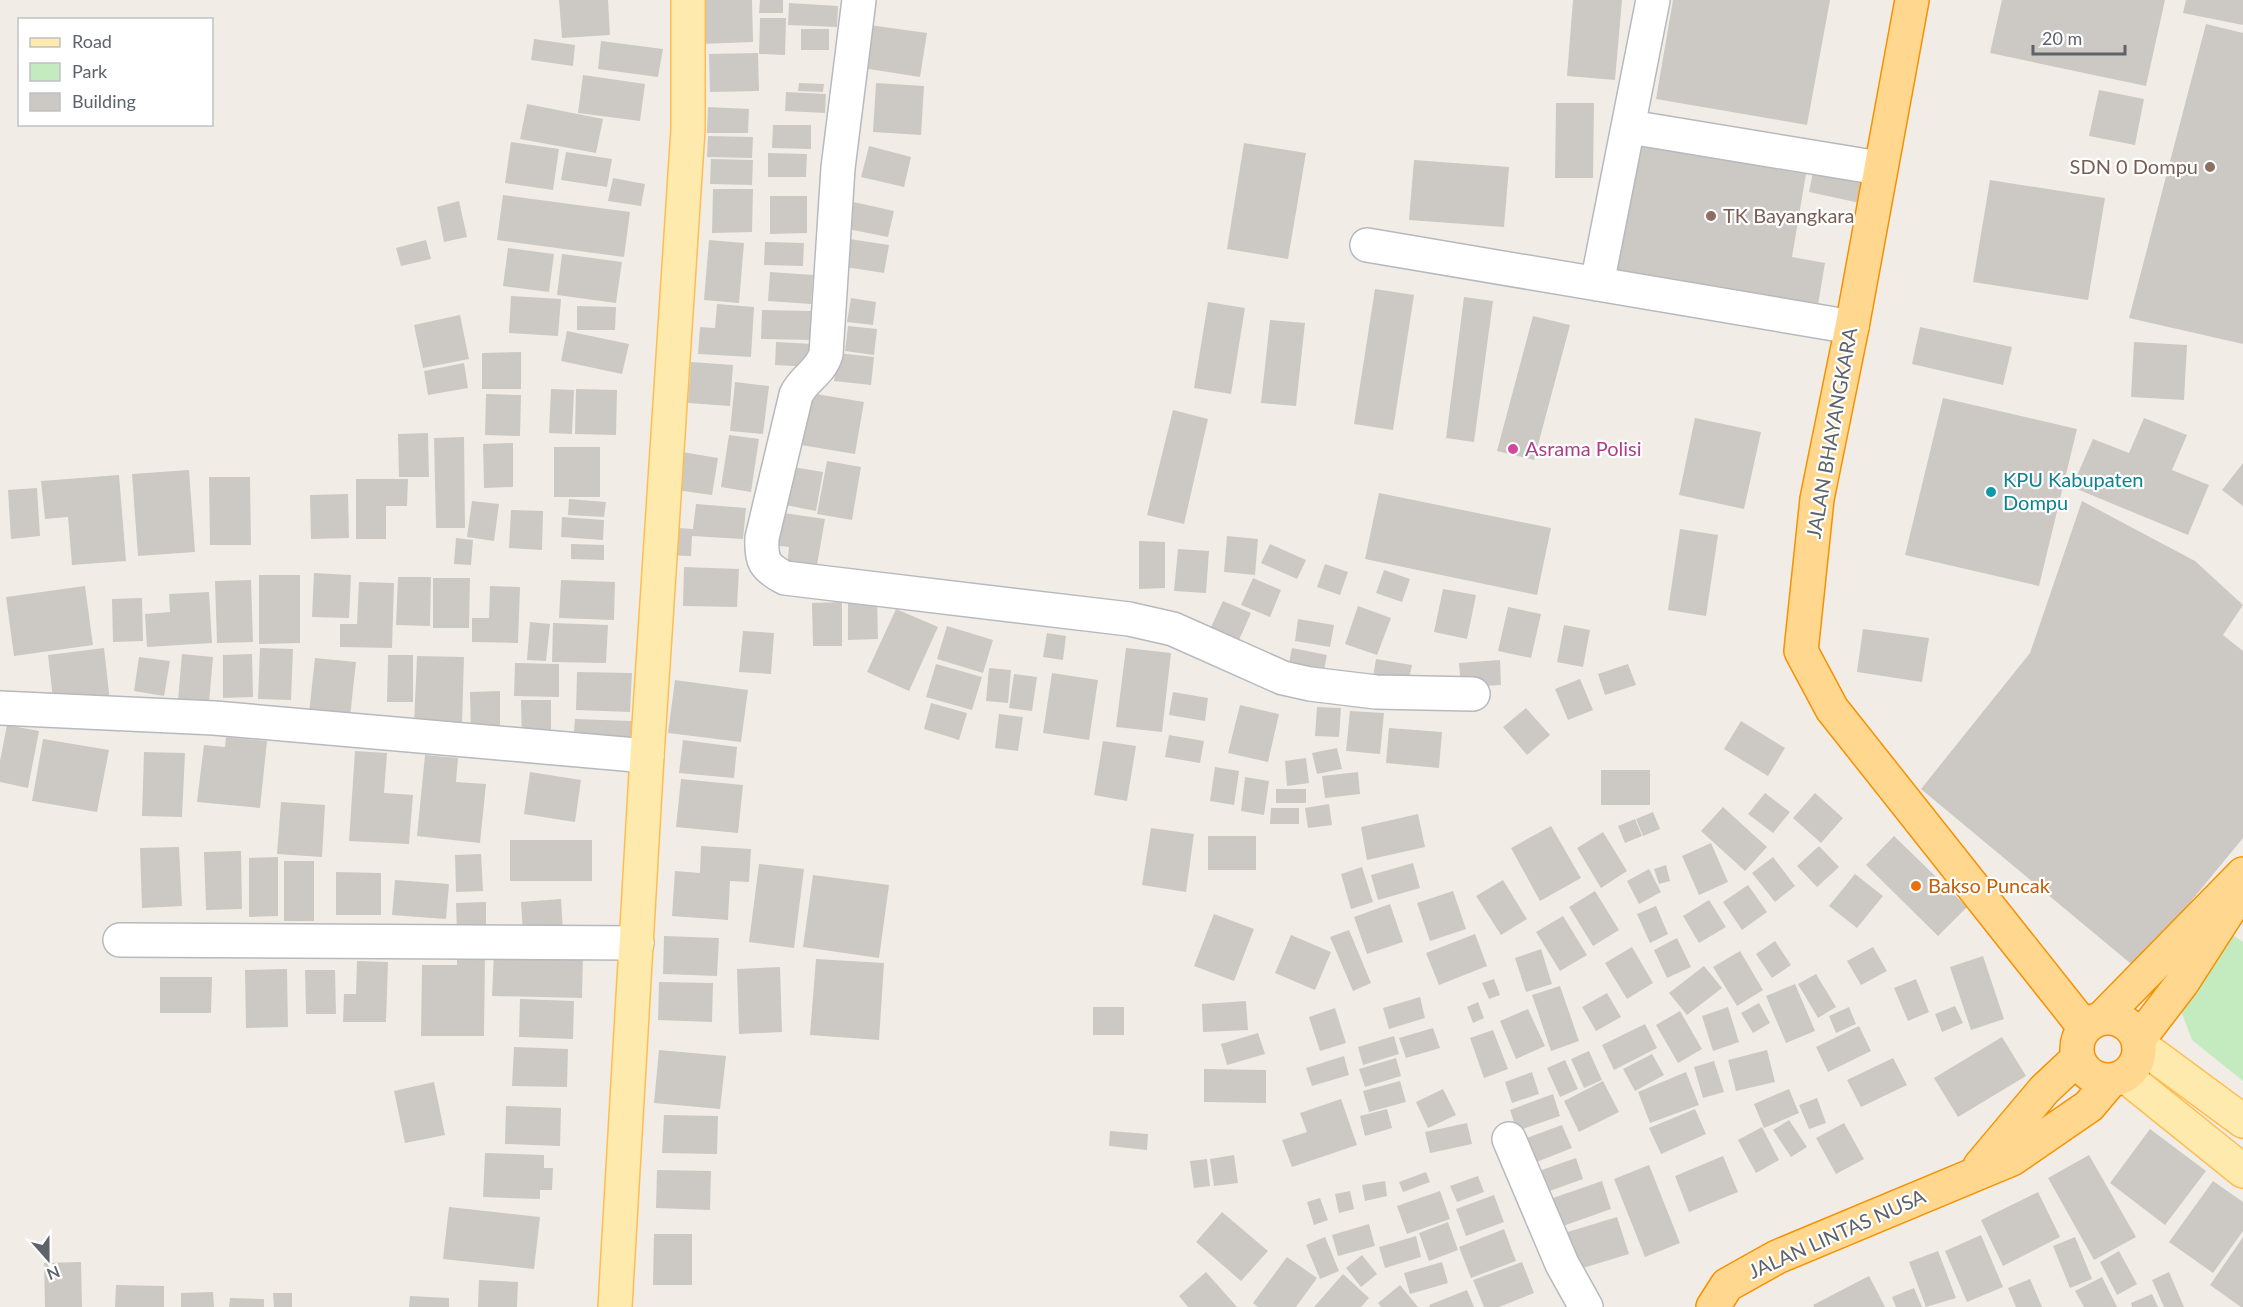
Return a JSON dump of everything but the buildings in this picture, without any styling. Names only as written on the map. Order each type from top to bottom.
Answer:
[{"type":"highway","name":"JALAN BHAYANGKARA","points":[[1912,0],[1879,168],[1852,327],[1817,500],[1801,651],[1832,709],[2088,1034]]},
{"type":"highway","name":"JALAN LINTAS NUSA","points":[[1972,1174],[2044,1090],[2088,1034],[2243,874]]},
{"type":"highway","points":[[2140,1042],[2129,1024],[2120,1019],[2088,1034],[2085,1070],[2096,1078],[2118,1078],[2134,1067],[2139,1057],[2140,1042],[2182,983],[2243,888]]},
{"type":"highway","name":"JALAN LINTAS NUSA","points":[[1713,1307],[1727,1285],[1777,1257],[2012,1159],[2073,1119],[2118,1078]]},
{"type":"main road","points":[[615,1307],[647,756],[688,129],[688,0]]},
{"type":"main road","points":[[2140,1042],[2243,1122]]},
{"type":"main road","points":[[2118,1078],[2243,1171]]},
{"type":"street","points":[[860,0],[838,168],[826,354],[818,371],[806,380],[796,395],[762,538],[761,557],[764,562],[785,578],[1151,624],[1173,629],[1283,678],[1310,684],[1376,692],[1473,694]]},
{"type":"street","points":[[1597,284],[1630,127],[1653,0]]},
{"type":"street","points":[[1630,127],[1879,168]]},
{"type":"street","points":[[1367,245],[1852,327]]},
{"type":"street","points":[[0,708],[214,718],[647,756]]},
{"type":"street","points":[[120,940],[637,943]]},
{"type":"street","points":[[1509,1139],[1562,1264],[1586,1307]]},
{"type":"green space","points":[[2215,923],[2243,942],[2243,1081],[2192,1040],[2177,1000]]},
{"type":"place","name":"SDN 0 Dompu","points":[[2210,167]]},
{"type":"place","name":"TK Bayangkara","points":[[1711,216]]},
{"type":"place","name":"Asrama Polisi","points":[[1513,449]]},
{"type":"place","name":"KPU Kabupaten Dompu","points":[[1991,492]]},
{"type":"place","name":"Bakso Puncak","points":[[1916,886]]}]
